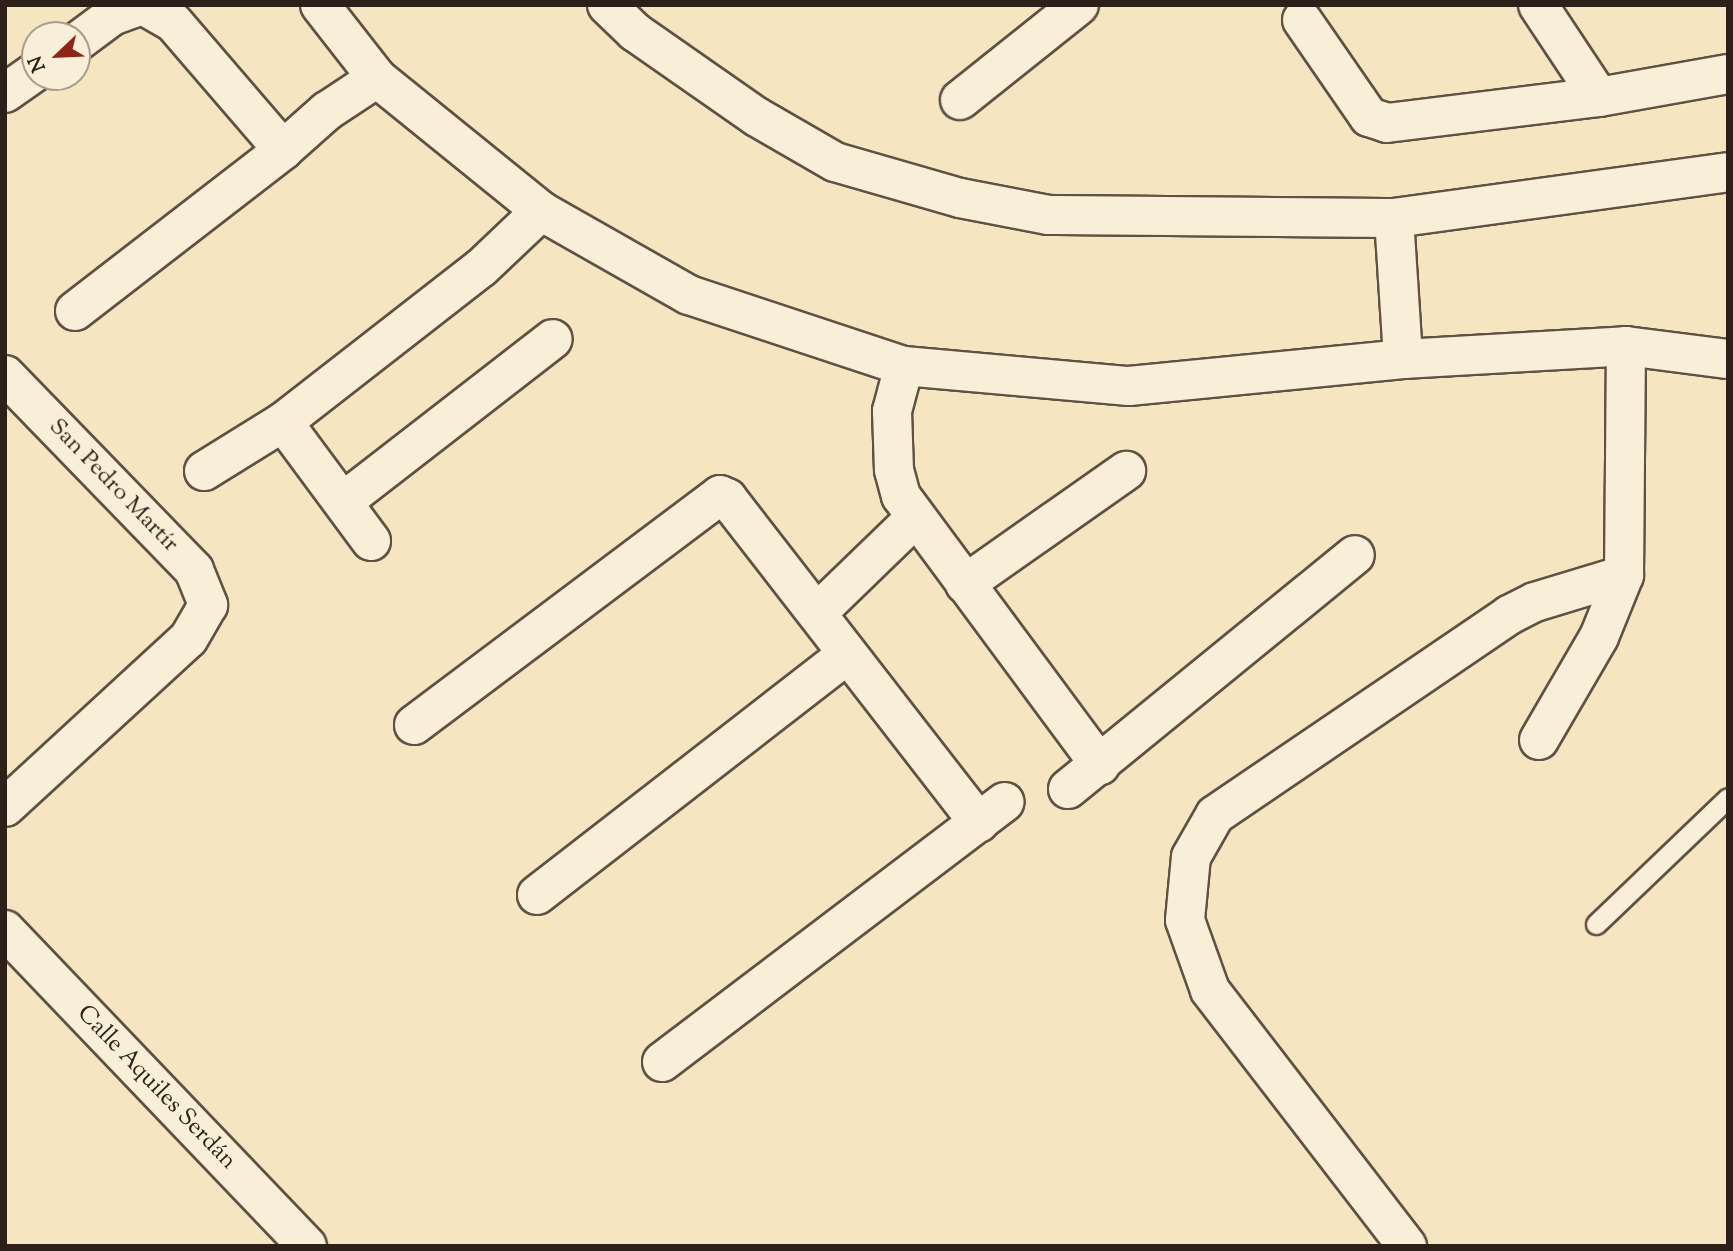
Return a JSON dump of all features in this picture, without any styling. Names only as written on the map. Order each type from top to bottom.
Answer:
[{"type":"street","points":[[91,31],[113,16],[143,5],[173,22],[283,150]]},
{"type":"street","points":[[320,5],[377,78],[541,211],[689,295],[904,366],[1129,386],[1403,359],[1626,346],[1728,359]]},
{"type":"street","points":[[607,5],[635,32],[757,117],[835,162],[960,198],[1048,215],[1394,218],[1728,172]]},
{"type":"street","points":[[960,100],[1079,5]]},
{"type":"street","points":[[1538,5],[1599,97]]},
{"type":"street","points":[[1302,20],[1363,109],[1377,121],[1599,97],[1728,74]]},
{"type":"street","points":[[75,311],[283,150],[327,111],[377,78]]},
{"type":"street","points":[[5,93],[21,82]]},
{"type":"street","points":[[204,471],[283,422],[481,268],[541,211]]},
{"type":"street","points":[[1394,218],[1403,359]]},
{"type":"street","points":[[344,502],[553,339]]},
{"type":"street","points":[[1539,740],[1600,637],[1624,575],[1626,346]]},
{"type":"street","points":[[904,366],[892,411],[894,470],[914,519],[1100,765]]},
{"type":"street","name":"San Pedro Martír","points":[[5,375],[194,570],[208,605],[188,639],[5,807]]},
{"type":"street","points":[[283,422],[371,541]]},
{"type":"street","points":[[965,584],[1126,471]]},
{"type":"street","points":[[414,725],[720,495],[727,498],[848,654],[992,812],[662,1062]]},
{"type":"street","points":[[817,612],[914,519]]},
{"type":"street","points":[[1068,789],[1355,555]]},
{"type":"street","points":[[1407,1246],[1210,990],[1185,920],[1191,857],[1214,815],[1510,615],[1535,602],[1624,575]]},
{"type":"street","points":[[537,895],[848,654]]},
{"type":"street","name":"Calle Aquiles Serdán","points":[[5,930],[307,1246]]},
{"type":"lane","points":[[1596,924],[1728,798]]}]
